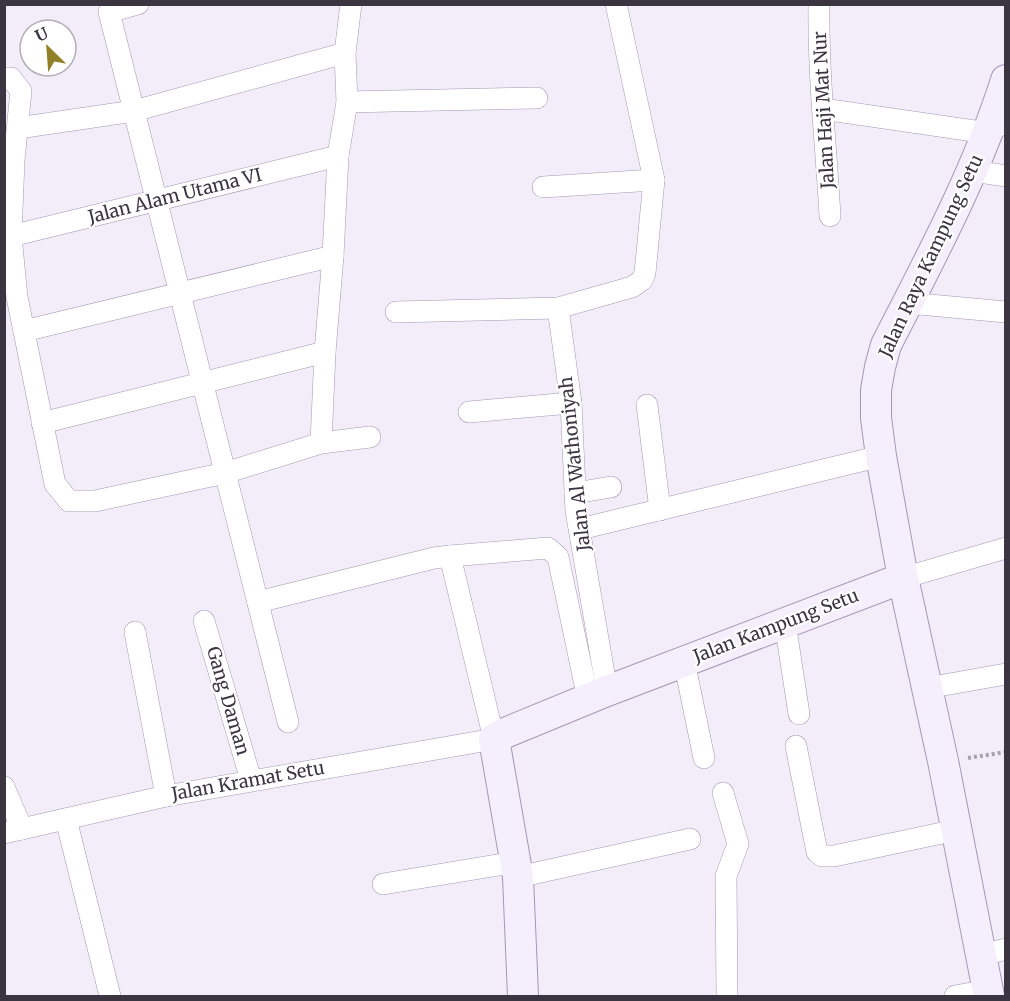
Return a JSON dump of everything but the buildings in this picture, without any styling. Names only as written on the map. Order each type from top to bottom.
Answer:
[{"type":"street","points":[[138,4],[109,12],[288,722]]},
{"type":"street","points":[[321,443],[338,156],[346,102],[345,53],[351,4]]},
{"type":"street","points":[[396,312],[558,308],[632,287],[642,280],[645,273],[654,180],[616,4]]},
{"type":"street","name":"Jalan Haji Mat Nur","points":[[819,4],[819,58],[830,216]]},
{"type":"street","points":[[18,128],[134,111],[345,53]]},
{"type":"street","points":[[4,78],[11,78],[21,91],[13,181],[11,298],[24,330],[55,484],[69,501],[95,501],[225,473],[321,443],[370,437]]},
{"type":"street","name":"Jalan Raya Kampung Setu","points":[[903,578],[876,418],[876,390],[880,367],[886,345],[997,128],[1005,81]]},
{"type":"street","points":[[346,102],[537,98]]},
{"type":"street","points":[[823,109],[997,128]]},
{"type":"street","name":"Jalan Alam Utama VI","points":[[11,236],[338,156]]},
{"type":"street","points":[[973,171],[1005,176]]},
{"type":"street","points":[[543,187],[654,180]]},
{"type":"street","points":[[24,330],[333,256]]},
{"type":"street","points":[[908,303],[1005,312]]},
{"type":"street","name":"Jalan Al Wathoniyah","points":[[558,308],[571,403],[575,493],[597,695]]},
{"type":"street","points":[[42,423],[325,352]]},
{"type":"street","points":[[469,412],[571,403]]},
{"type":"street","points":[[647,405],[660,510]]},
{"type":"street","points":[[580,529],[881,456]]},
{"type":"street","points":[[575,493],[611,487]]},
{"type":"street","points":[[258,602],[434,558],[548,548],[558,557],[597,695]]},
{"type":"street","points":[[955,996],[989,993],[994,952],[956,830],[903,578],[1005,548]]},
{"type":"street","points":[[450,556],[494,740],[517,869],[523,996]]},
{"type":"street","name":"Jalan Kampung Setu","points":[[494,740],[505,733],[597,695],[903,578]]},
{"type":"street","name":"Gang Daman","points":[[204,621],[251,780]]},
{"type":"street","points":[[785,623],[799,714]]},
{"type":"street","points":[[135,632],[166,795]]},
{"type":"street","points":[[684,661],[704,758]]},
{"type":"street","points":[[927,688],[1005,674]]},
{"type":"street","name":"Jalan Kramat Setu","points":[[13,831],[166,795],[494,740]]},
{"type":"street","points":[[796,746],[818,852],[822,856],[834,856],[956,830]]},
{"type":"street","points":[[4,787],[13,831]]},
{"type":"street","points":[[723,793],[738,843],[726,876],[727,996]]},
{"type":"street","points":[[66,819],[110,996]]},
{"type":"street","points":[[383,884],[517,869],[690,839]]},
{"type":"path","points":[[961,759],[1005,752]]}]
